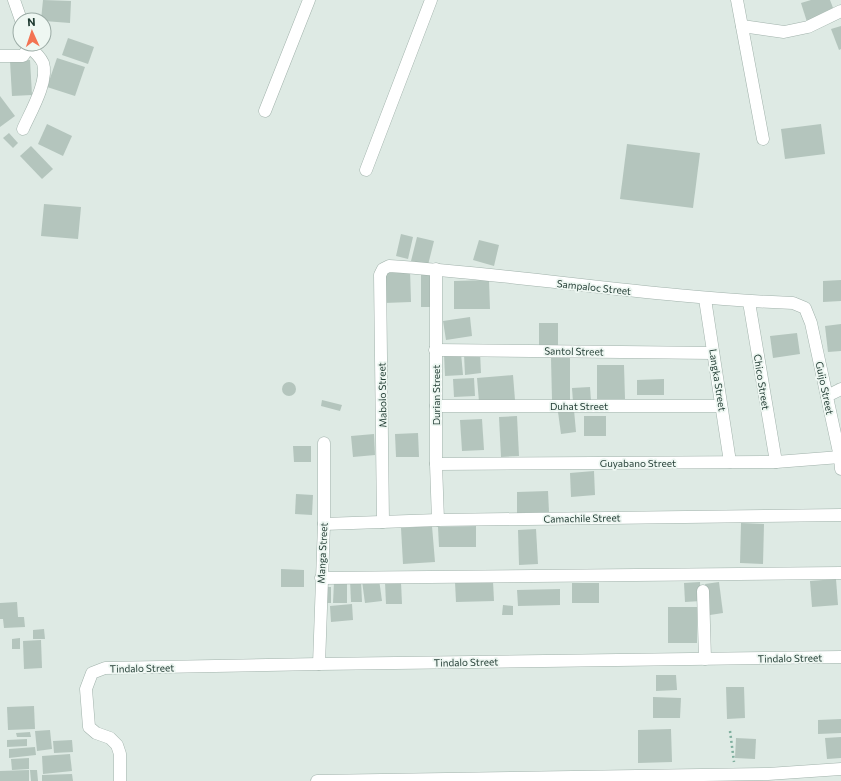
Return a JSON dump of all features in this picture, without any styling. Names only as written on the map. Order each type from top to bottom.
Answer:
[{"type":"street","points":[[14,0],[18,12]]},
{"type":"street","points":[[264,111],[309,0]]},
{"type":"street","points":[[366,170],[432,0]]},
{"type":"street","points":[[737,0],[763,139]]},
{"type":"street","points":[[742,26],[784,32],[808,26],[841,11]]},
{"type":"street","points":[[0,56],[22,56],[24,52]]},
{"type":"street","points":[[23,129],[39,94],[44,75],[42,63],[36,52]]},
{"type":"street","name":"Sampaloc Street","points":[[383,269],[389,266],[436,269],[705,299],[793,303],[806,308]]},
{"type":"street","name":"Mabolo Street","points":[[383,269],[380,276],[383,522]]},
{"type":"street","name":"Durian Street","points":[[436,269],[435,350],[438,520]]},
{"type":"street","name":"Langka Street","points":[[705,299],[730,462]]},
{"type":"street","name":"Chico Street","points":[[749,302],[776,462]]},
{"type":"street","name":"Guijo Street","points":[[806,308],[811,323],[840,463]]},
{"type":"street","name":"Santol Street","points":[[435,350],[713,353]]},
{"type":"street","points":[[827,396],[841,389]]},
{"type":"street","name":"Duhat Street","points":[[436,406],[722,406]]},
{"type":"street","name":"Manga Street","points":[[319,664],[324,524],[324,443]]},
{"type":"street","name":"Guyabano Street","points":[[436,464],[730,462],[840,463]]},
{"type":"street","name":"Camachile Street","points":[[324,524],[438,520],[841,515]]},
{"type":"street","points":[[321,578],[841,573]]},
{"type":"street","points":[[703,591],[705,659]]},
{"type":"street","name":"Tindalo Street","points":[[120,781],[120,754],[116,745],[110,738],[96,733],[89,727],[86,689],[92,673],[105,668],[841,657]]},
{"type":"street","points":[[317,781],[768,774],[841,769]]},
{"type":"path","points":[[730,731],[736,774]]},
{"type":"building","points":[[43,0],[71,1],[70,23],[52,22],[52,12],[42,12]]},
{"type":"building","points":[[811,0],[830,0],[835,13],[807,22],[801,3]]},
{"type":"building","points":[[841,26],[841,49],[839,50],[831,29]]},
{"type":"building","points":[[68,38],[94,47],[88,64],[62,55]]},
{"type":"building","points":[[57,58],[85,67],[75,96],[47,87]]},
{"type":"building","points":[[30,60],[32,95],[12,96],[10,61]]},
{"type":"building","points":[[0,96],[15,116],[0,127]]},
{"type":"building","points":[[47,124],[72,136],[63,156],[38,144]]},
{"type":"building","points":[[821,124],[825,154],[785,159],[781,129]]},
{"type":"building","points":[[9,133],[18,143],[13,148],[3,138]]},
{"type":"building","points":[[627,144],[700,153],[693,208],[620,199]]},
{"type":"building","points":[[31,146],[53,169],[42,179],[20,156]]},
{"type":"building","points":[[44,204],[81,207],[78,239],[41,236]]},
{"type":"building","points":[[401,234],[413,237],[408,259],[396,256]]},
{"type":"building","points":[[417,237],[434,241],[428,265],[411,261]]},
{"type":"building","points":[[479,240],[499,245],[494,266],[473,260]]},
{"type":"building","points":[[410,270],[411,302],[384,303],[383,271]]},
{"type":"building","points":[[421,274],[436,274],[436,307],[421,307]]},
{"type":"building","points":[[489,280],[490,309],[454,309],[454,281]]},
{"type":"building","points":[[841,280],[841,301],[823,302],[823,281]]},
{"type":"building","points":[[470,317],[472,336],[446,340],[443,321]]},
{"type":"building","points":[[539,323],[558,323],[558,346],[539,346]]},
{"type":"building","points":[[841,324],[841,351],[828,352],[825,326]]},
{"type":"building","points":[[797,333],[800,354],[773,358],[770,336]]},
{"type":"building","points":[[480,352],[481,373],[465,375],[464,354]]},
{"type":"building","points":[[461,353],[463,375],[445,376],[444,354]]},
{"type":"building","points":[[551,358],[570,358],[570,400],[552,400]]},
{"type":"building","points":[[597,365],[624,365],[625,399],[597,399]]},
{"type":"building","points":[[513,375],[515,400],[479,402],[477,378]]},
{"type":"building","points":[[474,378],[475,396],[454,397],[453,379]]},
{"type":"building","points":[[664,379],[664,395],[637,395],[637,380]]},
{"type":"building","points":[[286,382],[292,382],[296,386],[296,392],[292,396],[286,396],[282,392],[282,386]]},
{"type":"building","points":[[590,387],[591,401],[573,402],[572,388]]},
{"type":"building","points":[[322,400],[342,405],[340,411],[321,406]]},
{"type":"building","points":[[574,410],[576,432],[561,434],[558,412]]},
{"type":"building","points":[[517,416],[519,456],[501,457],[499,417]]},
{"type":"building","points":[[584,416],[606,416],[606,436],[584,436]]},
{"type":"building","points":[[482,419],[484,450],[462,451],[460,420]]},
{"type":"building","points":[[418,433],[419,457],[396,457],[395,434]]},
{"type":"building","points":[[374,434],[375,455],[353,457],[351,436]]},
{"type":"building","points":[[293,446],[311,446],[311,462],[294,462]]},
{"type":"building","points":[[594,471],[595,495],[571,497],[570,473]]},
{"type":"building","points":[[548,491],[549,512],[517,513],[517,492]]},
{"type":"building","points":[[296,494],[313,495],[312,515],[295,514]]},
{"type":"building","points":[[741,523],[764,524],[763,564],[740,563]]},
{"type":"building","points":[[432,526],[435,562],[403,564],[401,528]]},
{"type":"building","points":[[476,526],[476,547],[439,547],[438,527]]},
{"type":"building","points":[[536,529],[538,564],[519,565],[518,530]]},
{"type":"building","points":[[281,569],[304,570],[304,587],[281,587]]},
{"type":"building","points":[[379,579],[382,601],[365,603],[362,581]]},
{"type":"building","points":[[836,579],[838,605],[812,607],[810,581]]},
{"type":"building","points":[[350,580],[361,580],[362,602],[351,602]]},
{"type":"building","points":[[493,581],[494,601],[456,602],[455,582]]},
{"type":"building","points":[[334,582],[347,583],[347,603],[333,603]]},
{"type":"building","points":[[385,582],[401,582],[402,604],[386,604]]},
{"type":"building","points":[[700,582],[701,601],[685,602],[684,583]]},
{"type":"building","points":[[719,582],[723,613],[710,615],[705,584]]},
{"type":"building","points":[[572,583],[599,583],[599,603],[572,603]]},
{"type":"building","points":[[322,587],[331,587],[331,603],[323,603]]},
{"type":"building","points":[[560,589],[560,605],[518,606],[517,590]]},
{"type":"building","points":[[17,602],[18,617],[24,617],[25,627],[4,628],[3,619],[0,619],[0,603]]},
{"type":"building","points":[[352,604],[353,620],[331,622],[330,606]]},
{"type":"building","points":[[503,605],[513,606],[513,615],[502,615]]},
{"type":"building","points":[[668,607],[697,607],[697,643],[668,643]]},
{"type":"building","points":[[44,629],[45,639],[33,639],[33,630]]},
{"type":"building","points":[[20,638],[20,649],[12,649],[12,639]]},
{"type":"building","points":[[41,640],[42,668],[24,669],[23,641]]},
{"type":"building","points":[[656,675],[676,675],[677,690],[656,691]]},
{"type":"building","points":[[726,687],[744,687],[745,718],[727,719]]},
{"type":"building","points":[[653,697],[681,698],[680,718],[653,718]]},
{"type":"building","points":[[34,706],[35,729],[8,730],[7,707]]},
{"type":"building","points":[[841,719],[841,733],[818,734],[818,720]]},
{"type":"building","points":[[671,729],[672,762],[638,763],[638,730]]},
{"type":"building","points":[[50,730],[52,749],[37,751],[35,731]]},
{"type":"building","points":[[30,732],[31,737],[17,737],[16,733]]},
{"type":"building","points":[[841,737],[841,758],[827,759],[825,738]]},
{"type":"building","points":[[736,738],[756,739],[755,759],[735,758]]},
{"type":"building","points":[[27,739],[27,746],[7,747],[7,740]]},
{"type":"building","points":[[72,740],[73,752],[54,753],[53,741]]},
{"type":"building","points":[[35,747],[36,755],[9,758],[9,749]]},
{"type":"building","points":[[70,754],[72,771],[43,774],[42,756]]},
{"type":"building","points":[[29,758],[29,769],[12,770],[11,759]]},
{"type":"building","points":[[29,770],[29,781],[0,781],[0,771]]},
{"type":"building","points":[[30,770],[37,770],[38,781],[31,781]]},
{"type":"building","points":[[72,774],[73,781],[42,781],[42,775]]}]
